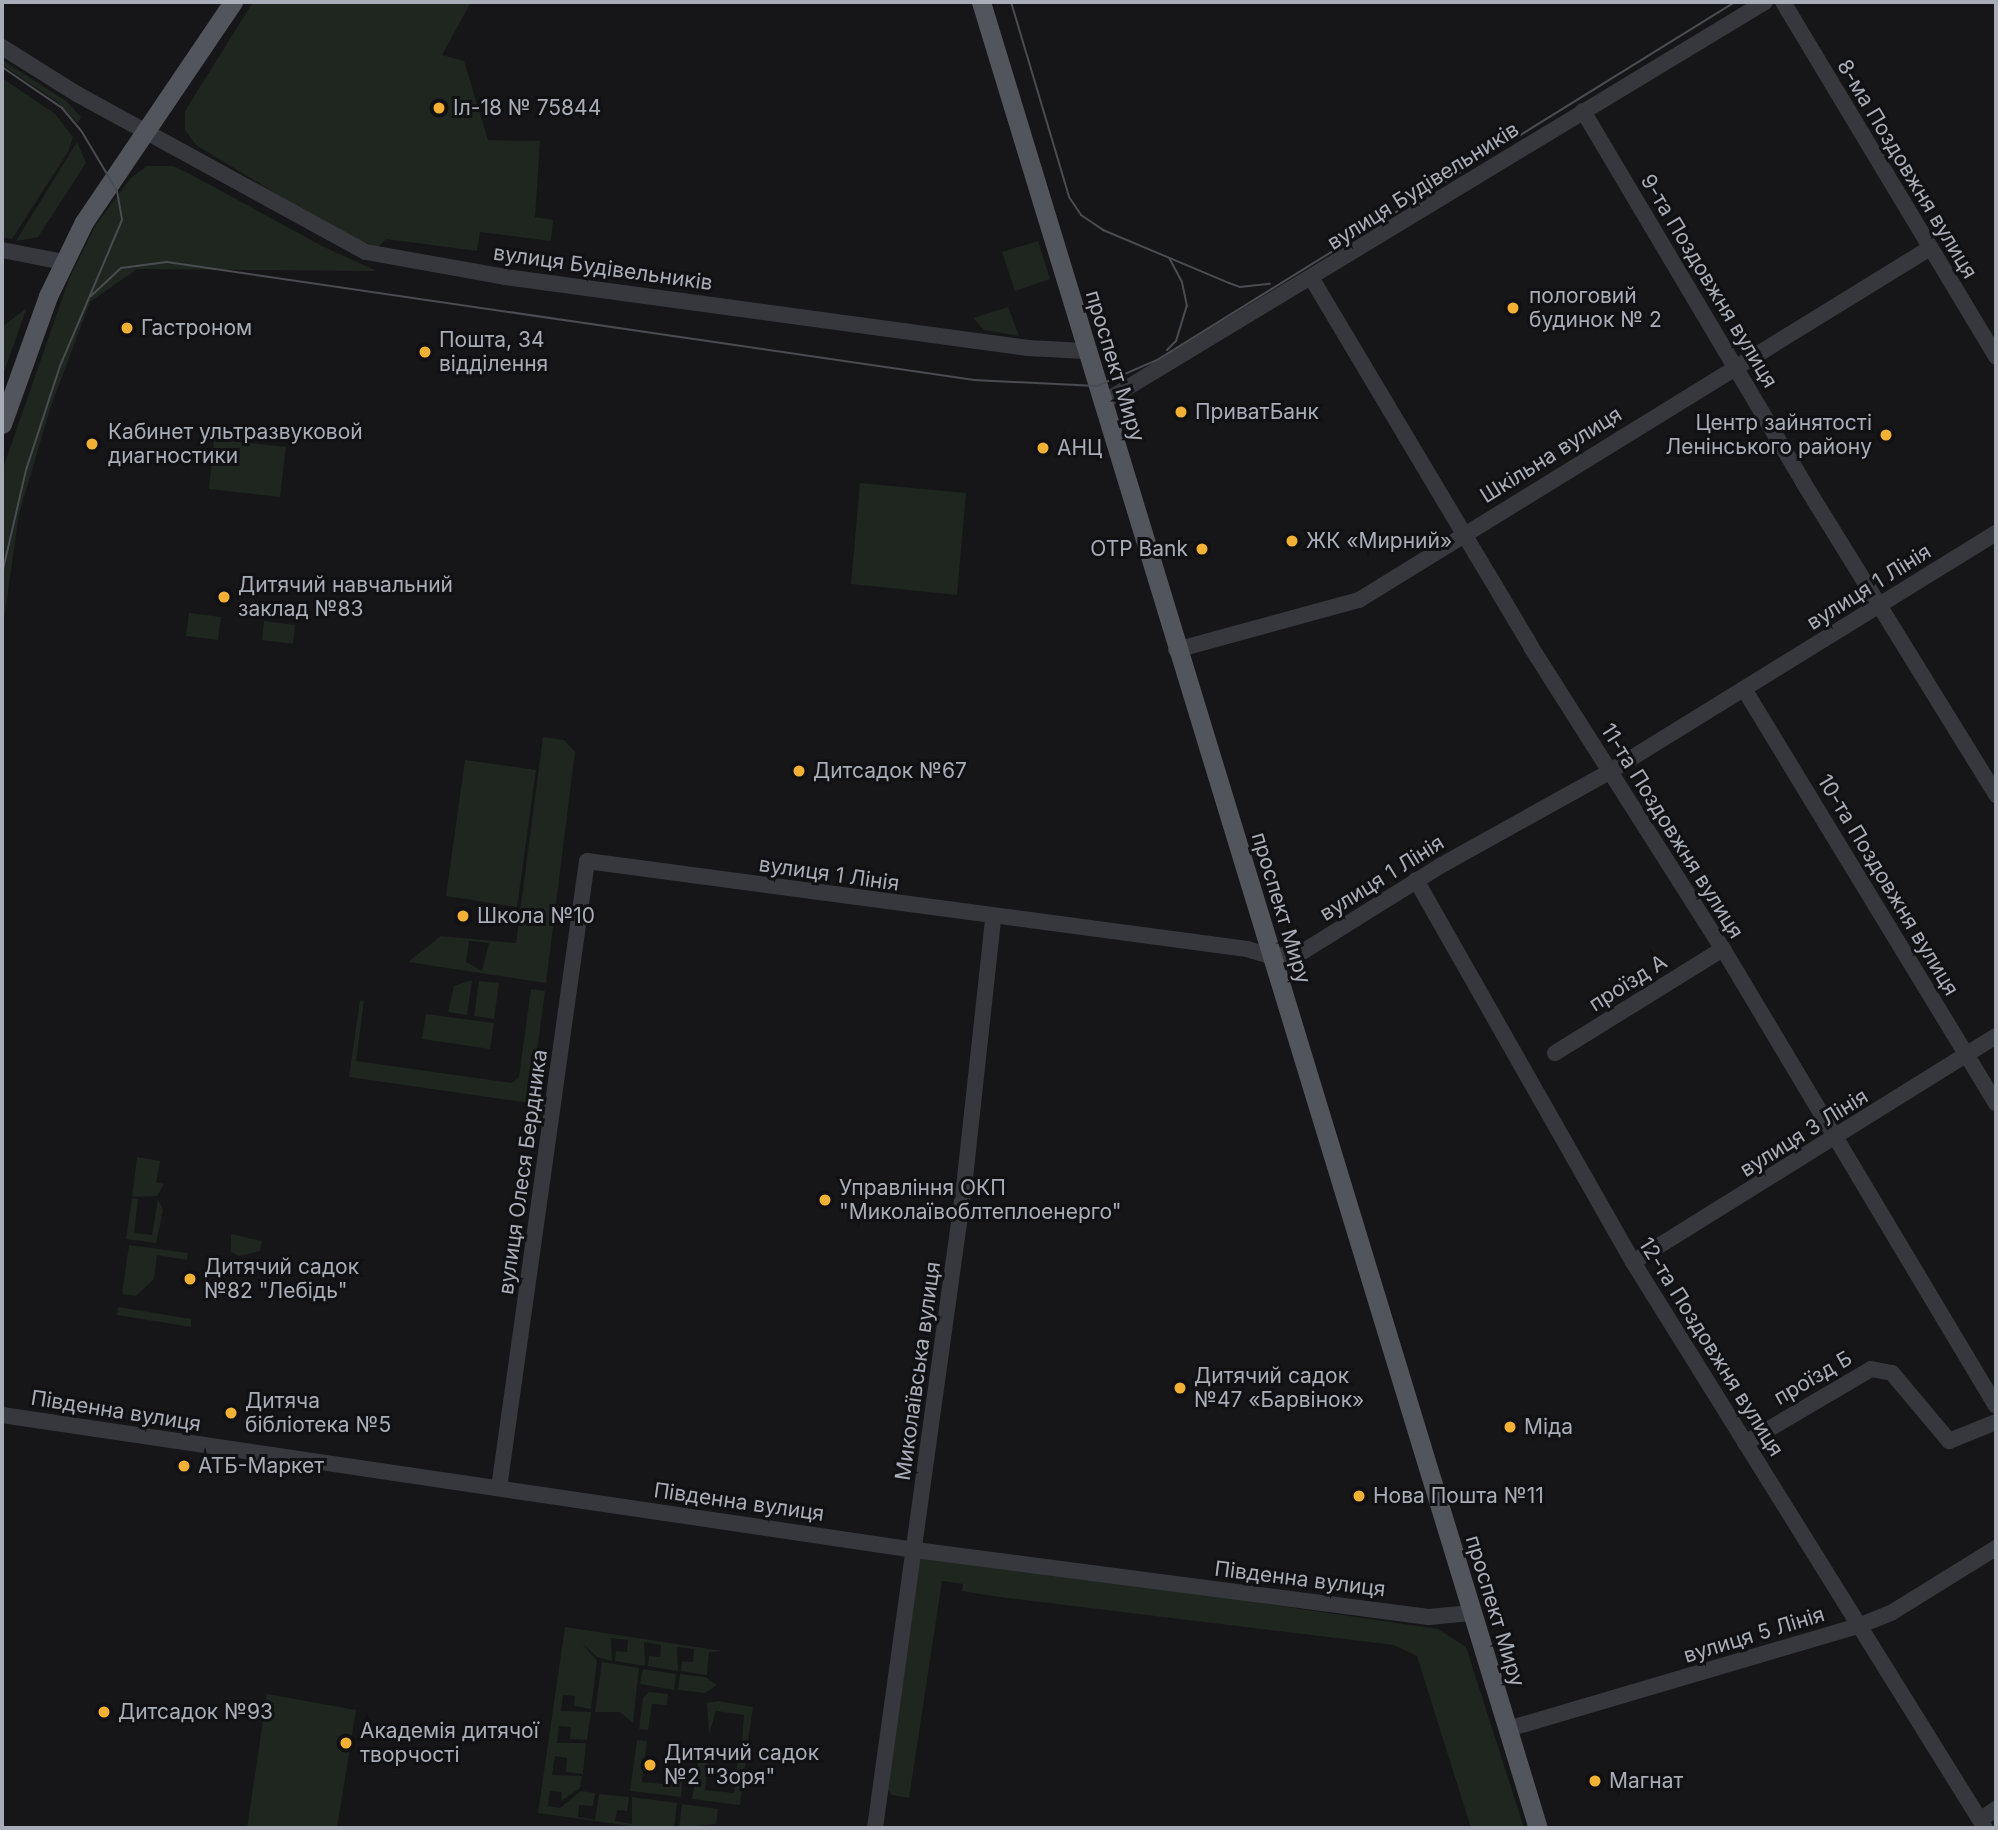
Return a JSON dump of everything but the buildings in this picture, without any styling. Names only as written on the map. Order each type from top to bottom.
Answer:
[{"type":"main road","points":[[2,424],[63,262],[106,185],[233,2]]},
{"type":"main road","name":"проспект Миру","points":[[981,2],[1176,650],[1273,957],[1538,1828]]},
{"type":"street","name":"вулиця Будівельників","points":[[1102,403],[1312,279],[1765,2]]},
{"type":"street","name":"8-ма Поздовжня вулиця","points":[[1783,2],[1996,357]]},
{"type":"street","name":"вулиця Будівельників","points":[[2,47],[144,131],[366,252],[505,277],[1028,348],[1085,351]]},
{"type":"street","name":"9-та Поздовжня вулиця","points":[[1583,111],[1734,366],[1996,795]]},
{"type":"street","name":"Шкільна вулиця","points":[[1176,650],[1359,600],[1734,366],[1930,248]]},
{"type":"street","points":[[2,250],[63,262]]},
{"type":"street","name":"11-та Поздовжня вулиця","points":[[1312,279],[1609,772],[1723,949],[1996,1406]]},
{"type":"street","name":"вулиця 1 Лінія","points":[[587,862],[993,918],[1247,949],[1273,957],[1304,951],[1416,880],[1609,772],[1996,533]]},
{"type":"street","name":"10-та Поздовжня вулиця","points":[[1744,689],[1996,1103]]},
{"type":"street","name":"вулиця Олеся Бердника","points":[[499,1488],[587,862]]},
{"type":"street","name":"12-та Поздовжня вулиця","points":[[1416,880],[1633,1262],[1861,1625],[1982,1824]]},
{"type":"street","name":"Миколаївська вулиця","points":[[875,1828],[964,1187],[993,918]]},
{"type":"street","name":"проїзд А","points":[[1555,1053],[1723,949]]},
{"type":"street","name":"вулиця 3 Лінія","points":[[1633,1262],[1836,1139],[1996,1036]]},
{"type":"street","name":"проїзд Б","points":[[1745,1443],[1871,1369],[1892,1373],[1949,1441],[1996,1423]]},
{"type":"street","name":"Південна вулиця","points":[[2,1415],[915,1550],[1429,1617],[1471,1613]]},
{"type":"street","name":"вулиця 5 Лінія","points":[[1508,1729],[1861,1625],[1891,1613],[1996,1548]]},
{"type":"street","points":[[1982,1824],[1996,1809]]},
{"type":"shaded area","points":[[253,2],[471,2],[442,55],[464,61],[488,140],[540,141],[535,217],[553,220],[551,241],[480,232],[477,251],[386,239],[378,247],[342,234],[196,145],[185,130],[185,111]]},
{"type":"shaded area","points":[[2,60],[66,101],[81,117],[78,123],[56,101],[2,65]]},
{"type":"shaded area","points":[[2,78],[55,114],[73,137],[68,152],[12,239],[2,237]]},
{"type":"shaded area","points":[[77,142],[86,163],[38,237],[16,241]]},
{"type":"shaded area","points":[[147,166],[173,166],[322,246],[377,271],[137,269],[90,302],[50,409],[19,514],[2,633],[2,471],[69,279],[95,226],[131,178]]},
{"type":"shaded area","points":[[1038,241],[1050,279],[1015,291],[1002,252]]},
{"type":"shaded area","points":[[1008,307],[1019,336],[984,330],[973,318]]},
{"type":"shaded area","points":[[26,310],[2,378],[2,327]]},
{"type":"shaded area","points":[[214,439],[286,447],[280,497],[209,489]]},
{"type":"shaded area","points":[[860,483],[966,493],[957,595],[851,584]]},
{"type":"shaded area","points":[[189,613],[221,617],[218,640],[186,636]]},
{"type":"shaded area","points":[[264,621],[295,625],[293,644],[262,640]]},
{"type":"shaded area","points":[[543,737],[564,740],[575,752],[546,983],[408,962],[441,936],[516,943]],"holes":[[[469,941],[489,943],[482,971],[466,962]]]},
{"type":"shaded area","points":[[465,760],[536,770],[517,907],[446,896]]},
{"type":"shaded area","points":[[472,980],[467,1015],[448,1012],[454,986]]},
{"type":"shaded area","points":[[479,981],[499,983],[494,1019],[474,1016]]},
{"type":"shaded area","points":[[531,989],[545,991],[530,1103],[349,1077],[360,1000],[364,1001],[356,1061],[512,1083],[519,1077]]},
{"type":"shaded area","points":[[426,1014],[494,1023],[490,1049],[422,1039]]},
{"type":"shaded area","points":[[137,1157],[160,1161],[156,1182],[164,1184],[157,1196],[132,1197]]},
{"type":"shaded area","points":[[132,1198],[138,1199],[134,1233],[152,1235],[158,1199],[163,1210],[156,1243],[126,1239]]},
{"type":"shaded area","points":[[231,1234],[262,1241],[260,1251],[239,1256],[231,1252]]},
{"type":"shaded area","points":[[129,1245],[188,1253],[187,1260],[157,1255],[154,1279],[136,1296],[122,1294]]},
{"type":"shaded area","points":[[118,1307],[191,1319],[191,1327],[117,1315]]},
{"type":"shaded area","points":[[926,1554],[1438,1629],[1466,1647],[1524,1828],[1471,1828],[1417,1656],[1394,1645],[992,1596],[962,1591],[963,1584],[942,1581],[909,1798],[892,1795],[888,1790],[920,1560]]},
{"type":"shaded area","points":[[565,1627],[722,1651],[709,1652],[707,1675],[681,1671],[682,1661],[693,1662],[694,1649],[677,1647],[678,1671],[648,1666],[649,1656],[660,1657],[661,1645],[644,1642],[645,1666],[615,1661],[616,1651],[627,1652],[628,1640],[611,1638],[612,1661],[597,1657],[582,1643],[597,1661],[591,1709],[574,1706],[575,1696],[563,1695],[561,1711],[591,1712],[587,1740],[570,1739],[571,1727],[559,1726],[557,1743],[586,1743],[583,1774],[566,1772],[567,1758],[555,1756],[552,1775],[582,1776],[580,1788],[561,1801],[562,1792],[550,1791],[548,1806],[560,1808],[581,1791],[595,1793],[593,1806],[579,1805],[578,1817],[595,1820],[599,1794],[629,1797],[627,1811],[617,1810],[615,1821],[632,1824],[632,1797],[677,1803],[674,1828],[645,1828],[538,1813]]},
{"type":"shaded area","points":[[602,1662],[639,1668],[633,1723],[620,1712],[595,1712]]},
{"type":"shaded area","points":[[643,1669],[676,1674],[674,1690],[640,1684]]},
{"type":"shaded area","points":[[680,1674],[705,1677],[717,1685],[705,1693],[678,1690]]},
{"type":"shaded area","points":[[649,1692],[668,1694],[667,1705],[652,1704],[648,1730],[639,1729],[643,1698]]},
{"type":"shaded area","points":[[267,1694],[356,1710],[337,1828],[247,1828]]},
{"type":"shaded area","points":[[718,1701],[753,1707],[748,1741],[742,1742],[744,1715],[716,1711],[709,1734],[707,1703]]},
{"type":"shaded area","points":[[637,1740],[647,1741],[642,1782],[672,1785],[677,1748],[685,1749],[681,1797],[630,1791]]},
{"type":"shaded area","points":[[700,1751],[709,1752],[705,1790],[734,1793],[739,1753],[746,1757],[740,1805],[692,1799]]},
{"type":"shaded area","points":[[682,1804],[718,1809],[716,1824],[679,1828]]},
{"type":"tram line","points":[[1011,2],[1069,197],[1081,215],[1103,230],[1229,283],[1240,287],[1270,284]]},
{"type":"tram line","points":[[91,296],[121,268],[167,262],[974,380],[1097,386],[1157,360],[1735,2]]},
{"type":"tram line","points":[[2,67],[62,108],[82,132],[117,191],[122,220],[60,366],[26,470],[2,574]]},
{"type":"tram line","points":[[1167,350],[1176,341],[1187,306],[1182,282],[1169,258]]},
{"type":"place","name":"Іл-18 № 75844","points":[[439,108]]},
{"type":"place","name":"пологовий будинок № 2","points":[[1513,308]]},
{"type":"place","name":"Гастроном","points":[[127,328]]},
{"type":"place","name":"Пошта, 34 відділення","points":[[425,352]]},
{"type":"place","name":"ПриватБанк","points":[[1181,412]]},
{"type":"place","name":"Центр зайнятості Ленінського району","points":[[1886,435]]},
{"type":"place","name":"Кабинет ультразвуковой диагностики","points":[[92,444]]},
{"type":"place","name":"АНЦ","points":[[1043,448]]},
{"type":"place","name":"ЖК «Мирний»","points":[[1292,541]]},
{"type":"place","name":"OTP Bank","points":[[1202,549]]},
{"type":"place","name":"Дитячий навчальний заклад №83","points":[[224,597]]},
{"type":"place","name":"Дитсадок №67","points":[[799,771]]},
{"type":"place","name":"Школа №10","points":[[463,916]]},
{"type":"place","name":"Управління ОКП \"Миколаївоблтеплоенерго\"","points":[[825,1200]]},
{"type":"place","name":"Дитячий садок №82 \"Лебідь\"","points":[[190,1279]]},
{"type":"place","name":"Дитячий садок №47 «Барвінок»","points":[[1180,1388]]},
{"type":"place","name":"Дитяча бібліотека №5","points":[[231,1413]]},
{"type":"place","name":"Міда","points":[[1510,1427]]},
{"type":"place","name":"АТБ-Маркет","points":[[184,1466]]},
{"type":"place","name":"Нова Пошта №11","points":[[1359,1496]]},
{"type":"place","name":"Дитсадок №93","points":[[104,1712]]},
{"type":"place","name":"Академія дитячої творчості","points":[[346,1743]]},
{"type":"place","name":"Дитячий садок №2 \"Зоря\"","points":[[650,1765]]},
{"type":"place","name":"Магнат","points":[[1595,1781]]}]
